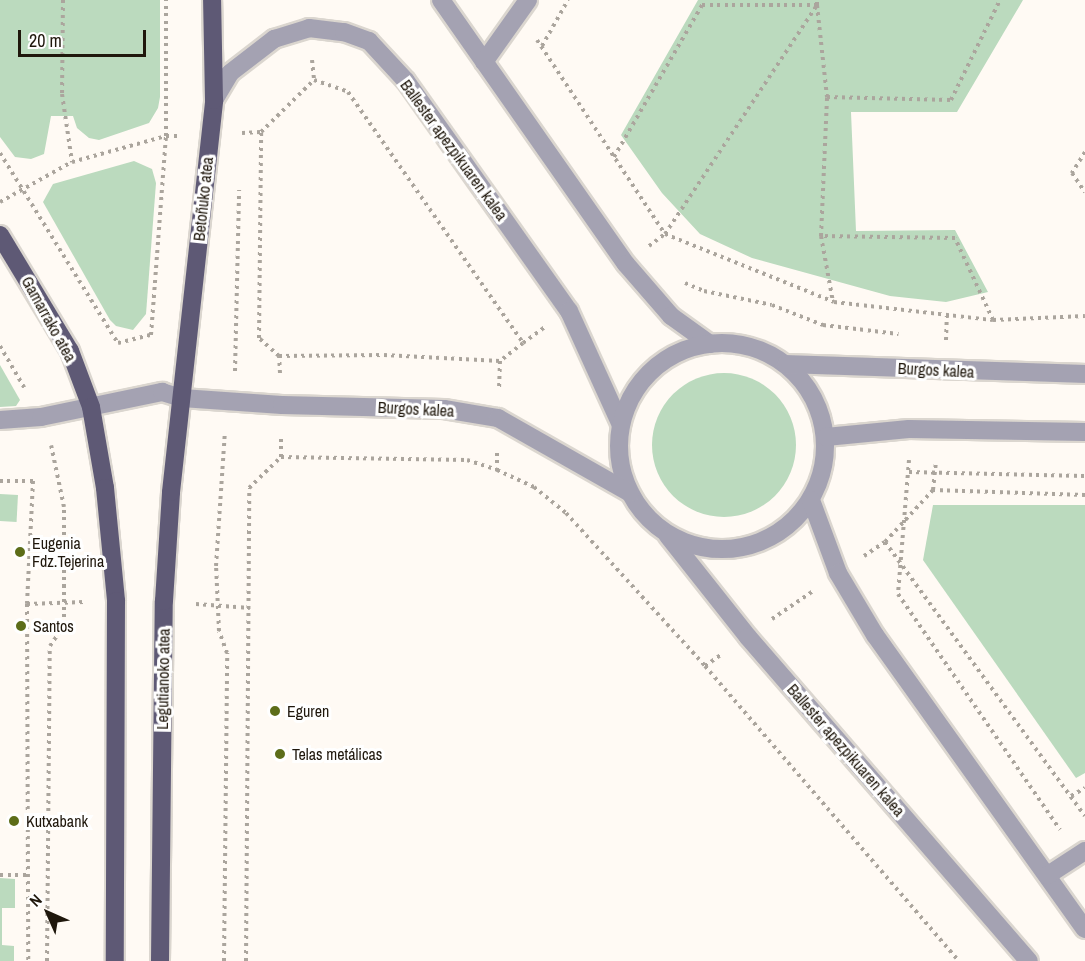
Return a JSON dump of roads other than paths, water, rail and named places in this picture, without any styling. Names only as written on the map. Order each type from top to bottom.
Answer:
[{"type":"main road","name":"Betoñuko atea","points":[[182,398],[214,100],[212,0]]},
{"type":"main road","name":"Gamarrako atea","points":[[0,235],[70,351],[91,407]]},
{"type":"main road","name":"Legutianoko atea","points":[[160,961],[164,601],[182,398]]},
{"type":"main road","points":[[91,407],[113,542],[116,601],[115,961]]},
{"type":"street","points":[[441,0],[626,264],[671,316],[710,344]]},
{"type":"street","points":[[484,62],[523,7]]},
{"type":"street","name":"Ballester apezpikuaren kalea","points":[[214,100],[230,73],[274,39],[309,28],[344,32],[369,41],[406,81],[569,311],[621,425]]},
{"type":"street","points":[[710,344],[750,346],[786,364],[814,397],[826,437],[824,470],[812,500],[790,525],[762,542],[730,550],[698,548],[667,535],[639,510],[621,472],[621,425],[632,395],[652,370],[679,352],[710,344]]},
{"type":"street","name":"Burgos kalea","points":[[786,364],[1085,374]]},
{"type":"street","name":"Burgos kalea","points":[[0,420],[41,417],[162,392],[182,398],[226,402],[444,409],[498,418],[630,494]]},
{"type":"street","points":[[826,437],[909,429],[1085,432]]},
{"type":"street","points":[[812,500],[838,573],[875,635],[1085,929]]},
{"type":"street","name":"Ballester apezpikuaren kalea","points":[[667,535],[748,637],[1029,961]]},
{"type":"street","points":[[1048,875],[1081,853]]},
{"type":"place","name":"Eugenia Fdz.Tejerina","points":[[20,552]]},
{"type":"place","name":"Santos","points":[[21,626]]},
{"type":"place","name":"Eguren","points":[[275,711]]},
{"type":"place","name":"Telas metálicas","points":[[280,754]]},
{"type":"place","name":"Kutxabank","points":[[14,821]]}]
